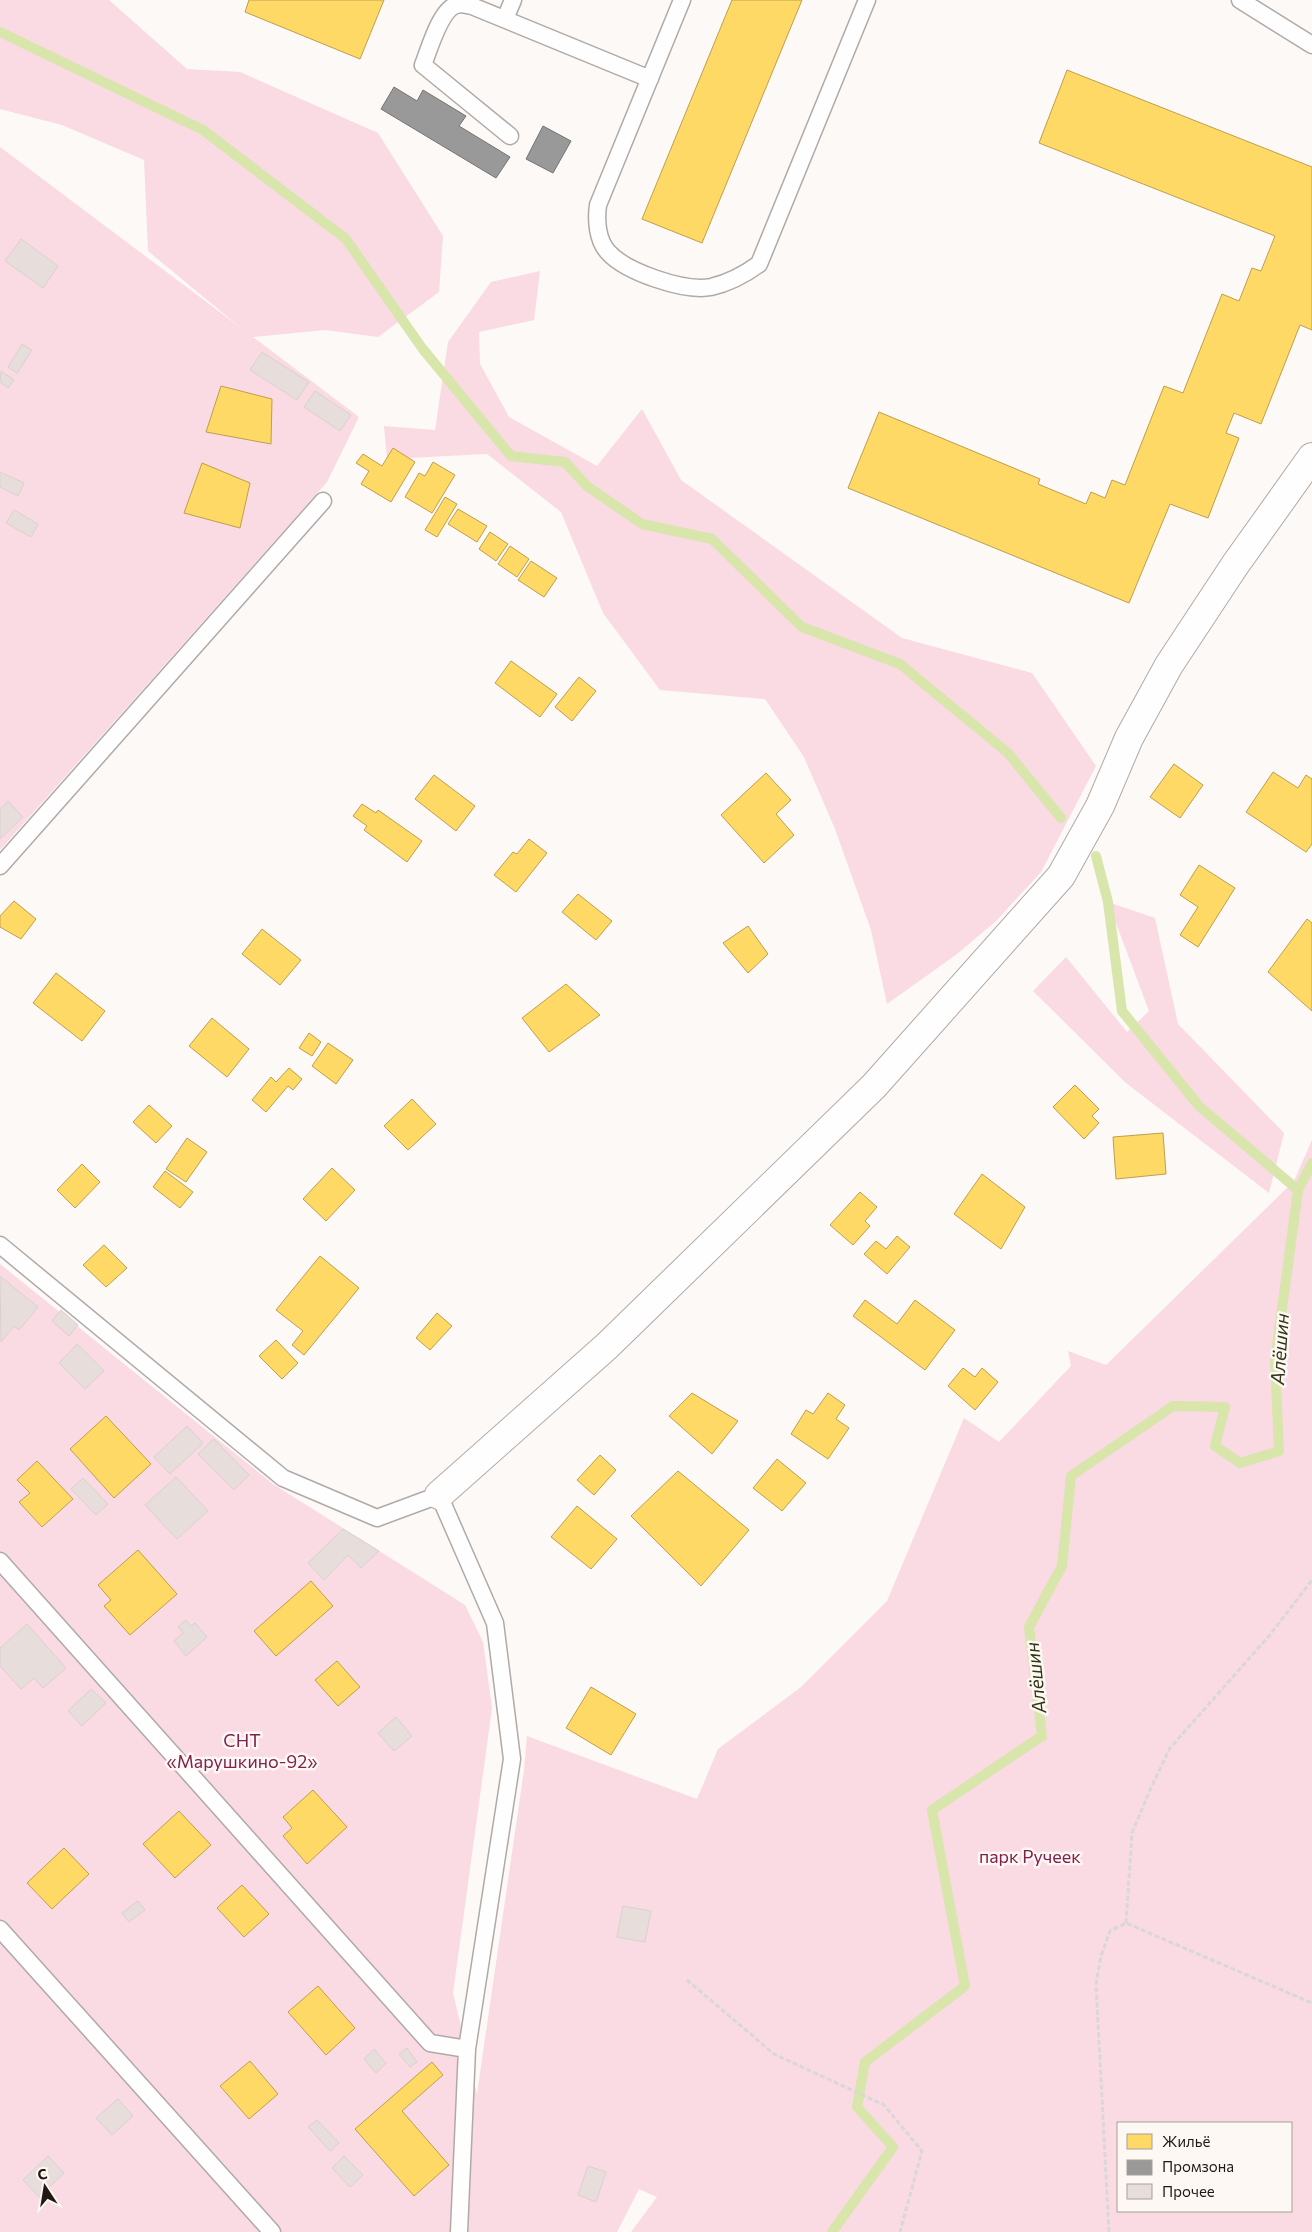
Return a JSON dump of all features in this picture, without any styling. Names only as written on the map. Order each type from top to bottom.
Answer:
[{"type":"street","points":[[439,1495],[607,1346],[874,1086],[1060,876],[1100,806],[1129,738],[1169,665],[1235,565],[1312,458]]},
{"type":"lane","points":[[505,19],[513,0]]},
{"type":"lane","points":[[682,0],[598,205],[596,222],[607,251],[622,264],[677,286],[709,287],[727,283],[758,264],[867,0]]},
{"type":"lane","points":[[1240,0],[1312,45]]},
{"type":"lane","points":[[510,136],[423,66],[443,16],[454,5],[472,6],[650,78]]},
{"type":"lane","points":[[0,866],[323,500]]},
{"type":"lane","points":[[0,1245],[283,1478],[376,1518],[439,1495],[495,1623],[512,1759],[467,2048],[459,2232]]},
{"type":"lane","points":[[0,1561],[430,2043],[467,2048]]},
{"type":"lane","points":[[0,1929],[272,2232]]},
{"type":"path","points":[[1126,1923],[1132,1833],[1170,1748],[1270,1636],[1312,1580]]},
{"type":"path","points":[[1109,2232],[1096,1984],[1101,1956],[1110,1931],[1126,1923],[1312,2002]]},
{"type":"path","points":[[687,1980],[774,2054],[884,2105],[922,2151],[900,2232]]},
{"type":"green space","points":[[0,0],[109,0],[187,69],[240,72],[378,133],[443,236],[439,292],[378,337],[325,330],[253,337],[359,417],[327,482],[0,850],[0,147],[241,328],[148,251],[144,160],[62,125],[0,109]]},
{"type":"green space","points":[[540,271],[534,320],[479,332],[480,364],[509,417],[597,466],[642,409],[681,480],[902,638],[1032,673],[1096,766],[1041,872],[996,921],[957,954],[887,1004],[871,930],[835,829],[804,757],[765,699],[660,690],[603,613],[561,512],[487,454],[387,459],[384,426],[435,430],[448,342],[491,282]]},
{"type":"green space","points":[[1108,902],[1155,918],[1178,1024],[1284,1133],[1269,1193],[1126,1083],[1033,991],[1066,957],[1127,1032],[1149,1011]]},
{"type":"green space","points":[[1312,1140],[1312,2232],[631,2232],[657,2197],[639,2189],[617,2232],[0,2232],[0,1264],[273,1484],[465,1605],[483,1642],[492,1708],[453,1993],[477,2094],[524,1770],[527,1736],[697,1799],[718,1749],[801,1687],[887,1601],[964,1418],[999,1442],[1071,1366],[1068,1351],[1106,1365],[1294,1181]]},
{"type":"building: Жильё","points":[[249,0],[384,0],[360,59],[245,12]]},
{"type":"building: Жильё","points":[[732,0],[802,0],[702,243],[642,219]]},
{"type":"building: Жильё","points":[[1067,70],[1312,167],[1312,330],[1300,325],[1261,424],[1234,413],[1226,433],[1239,438],[1208,518],[1170,504],[1129,603],[848,488],[879,412],[1040,479],[1038,484],[1086,504],[1091,492],[1105,498],[1112,480],[1125,485],[1164,386],[1183,393],[1222,294],[1239,301],[1252,268],[1261,271],[1275,236],[1039,143]]},
{"type":"building: Жильё","points":[[221,386],[272,399],[271,444],[206,432]]},
{"type":"building: Жильё","points":[[393,448],[415,462],[391,502],[361,484],[369,471],[356,463],[363,454],[382,466]]},
{"type":"building: Жильё","points":[[433,462],[455,475],[432,513],[405,497],[419,473],[425,476]]},
{"type":"building: Жильё","points":[[202,463],[250,483],[240,528],[184,513]]},
{"type":"building: Жильё","points":[[445,497],[457,504],[437,537],[425,530]]},
{"type":"building: Жильё","points":[[458,509],[487,526],[477,542],[448,524]]},
{"type":"building: Жильё","points":[[490,532],[508,544],[496,561],[479,549]]},
{"type":"building: Жильё","points":[[510,546],[529,559],[517,577],[498,564]]},
{"type":"building: Жильё","points":[[531,561],[557,578],[544,597],[518,580]]},
{"type":"building: Жильё","points":[[511,661],[557,694],[540,717],[495,683]]},
{"type":"building: Жильё","points":[[579,677],[596,691],[572,721],[555,707]]},
{"type":"building: Жильё","points":[[1174,764],[1203,785],[1180,818],[1150,797]]},
{"type":"building: Жильё","points":[[1273,772],[1298,788],[1306,775],[1312,779],[1312,844],[1306,852],[1246,812]]},
{"type":"building: Жильё","points":[[766,773],[791,800],[776,814],[794,835],[764,863],[721,815]]},
{"type":"building: Жильё","points":[[434,775],[475,806],[456,831],[415,799]]},
{"type":"building: Жильё","points":[[362,804],[376,813],[378,810],[422,841],[407,862],[364,830],[367,826],[353,816]]},
{"type":"building: Жильё","points":[[529,839],[547,853],[516,892],[494,875],[513,852],[517,854]]},
{"type":"building: Жильё","points":[[1199,865],[1235,888],[1198,947],[1180,935],[1198,907],[1180,895]]},
{"type":"building: Жильё","points":[[578,894],[612,921],[596,940],[562,912]]},
{"type":"building: Жильё","points":[[14,901],[36,919],[21,939],[0,927],[0,916]]},
{"type":"building: Жильё","points":[[1307,919],[1312,923],[1312,1011],[1268,972]]},
{"type":"building: Жильё","points":[[748,926],[768,954],[748,973],[723,943]]},
{"type":"building: Жильё","points":[[262,929],[301,960],[280,985],[242,954]]},
{"type":"building: Жильё","points":[[56,973],[105,1011],[82,1041],[33,1003]]},
{"type":"building: Жильё","points":[[566,984],[600,1015],[549,1052],[522,1018]]},
{"type":"building: Жильё","points":[[212,1018],[249,1049],[227,1077],[189,1046]]},
{"type":"building: Жильё","points":[[309,1033],[321,1042],[312,1056],[299,1048]]},
{"type":"building: Жильё","points":[[328,1043],[353,1060],[336,1084],[312,1066]]},
{"type":"building: Жильё","points":[[289,1068],[302,1079],[293,1090],[288,1086],[266,1112],[252,1100],[271,1077],[276,1082]]},
{"type":"building: Жильё","points":[[1075,1085],[1099,1109],[1092,1116],[1099,1123],[1084,1139],[1053,1107]]},
{"type":"building: Жильё","points":[[412,1099],[436,1124],[408,1150],[384,1126]]},
{"type":"building: Жильё","points":[[149,1105],[172,1126],[156,1143],[133,1122]]},
{"type":"building: Жильё","points":[[1163,1133],[1166,1174],[1116,1179],[1113,1137]]},
{"type":"building: Жильё","points":[[187,1138],[207,1152],[186,1182],[166,1169]]},
{"type":"building: Жильё","points":[[82,1164],[100,1182],[75,1208],[57,1190]]},
{"type":"building: Жильё","points":[[332,1168],[355,1190],[326,1221],[303,1199]]},
{"type":"building: Жильё","points":[[165,1171],[193,1192],[180,1208],[153,1187]]},
{"type":"building: Жильё","points":[[982,1174],[1025,1207],[1001,1249],[954,1214]]},
{"type":"building: Жильё","points":[[860,1192],[877,1207],[865,1221],[870,1226],[853,1245],[830,1225]]},
{"type":"building: Жильё","points":[[897,1236],[910,1247],[887,1274],[864,1254],[876,1241],[886,1249]]},
{"type":"building: Жильё","points":[[104,1245],[127,1268],[106,1287],[83,1265]]},
{"type":"building: Жильё","points":[[320,1256],[359,1288],[304,1355],[292,1345],[303,1331],[276,1310]]},
{"type":"building: Жильё","points":[[865,1300],[897,1324],[915,1300],[955,1330],[925,1370],[853,1316]]},
{"type":"building: Жильё","points":[[437,1313],[452,1326],[430,1350],[416,1338]]},
{"type":"building: Жильё","points":[[276,1340],[298,1363],[282,1379],[259,1356]]},
{"type":"building: Жильё","points":[[963,1368],[975,1377],[982,1368],[998,1382],[975,1410],[948,1386]]},
{"type":"building: Жильё","points":[[692,1393],[738,1421],[712,1454],[669,1416]]},
{"type":"building: Жильё","points":[[828,1393],[845,1405],[836,1419],[849,1428],[828,1459],[791,1434],[806,1410],[813,1414]]},
{"type":"building: Жильё","points":[[106,1416],[151,1464],[114,1498],[70,1449]]},
{"type":"building: Жильё","points":[[600,1455],[616,1470],[594,1495],[577,1480]]},
{"type":"building: Жильё","points":[[777,1459],[806,1483],[782,1511],[753,1488]]},
{"type":"building: Жильё","points":[[37,1461],[73,1499],[42,1527],[19,1502],[30,1493],[17,1480]]},
{"type":"building: Жильё","points":[[678,1471],[749,1530],[701,1586],[631,1516]]},
{"type":"building: Жильё","points":[[577,1506],[617,1539],[591,1569],[551,1537]]},
{"type":"building: Жильё","points":[[138,1550],[177,1594],[130,1635],[104,1606],[111,1600],[98,1585]]},
{"type":"building: Жильё","points":[[311,1581],[333,1606],[276,1656],[254,1631]]},
{"type":"building: Жильё","points":[[337,1661],[360,1687],[338,1706],[315,1680]]},
{"type":"building: Жильё","points":[[591,1687],[636,1714],[611,1755],[566,1728]]},
{"type":"building: Жильё","points":[[313,1790],[347,1827],[307,1864],[283,1836],[292,1828],[283,1817]]},
{"type":"building: Жильё","points":[[179,1811],[211,1845],[175,1878],[143,1844]]},
{"type":"building: Жильё","points":[[64,1848],[89,1874],[52,1909],[27,1883]]},
{"type":"building: Жильё","points":[[242,1885],[269,1914],[244,1937],[217,1908]]},
{"type":"building: Жильё","points":[[318,1986],[355,2028],[326,2055],[288,2012]]},
{"type":"building: Жильё","points":[[250,2061],[278,2094],[249,2119],[220,2086]]},
{"type":"building: Жильё","points":[[432,2062],[443,2075],[402,2111],[449,2165],[414,2196],[355,2129]]},
{"type":"building: Промзона","points":[[394,87],[417,101],[423,90],[466,116],[459,126],[510,157],[496,178],[381,109]]},
{"type":"building: Промзона","points":[[543,126],[571,141],[553,173],[526,159]]},
{"type":"building: Прочее","points":[[21,239],[58,266],[43,288],[5,261]]},
{"type":"building: Прочее","points":[[22,344],[32,350],[17,373],[8,367]]},
{"type":"building: Прочее","points":[[262,352],[309,382],[297,400],[250,370]]},
{"type":"building: Прочее","points":[[1,371],[14,380],[8,388],[0,382]]},
{"type":"building: Прочее","points":[[315,391],[351,415],[340,431],[304,407]]},
{"type":"building: Прочее","points":[[0,472],[24,483],[18,496],[0,487]]},
{"type":"building: Прочее","points":[[14,510],[38,524],[31,537],[6,523]]},
{"type":"building: Прочее","points":[[8,801],[23,817],[0,839],[0,809]]},
{"type":"building: Прочее","points":[[0,1276],[38,1307],[19,1330],[14,1326],[1,1342]]},
{"type":"building: Прочее","points":[[61,1310],[78,1325],[69,1336],[52,1321]]},
{"type":"building: Прочее","points":[[77,1344],[104,1371],[85,1389],[59,1363]]},
{"type":"building: Прочее","points":[[187,1426],[203,1443],[170,1474],[154,1457]]},
{"type":"building: Прочее","points":[[214,1439],[249,1475],[234,1490],[198,1454]]},
{"type":"building: Прочее","points":[[176,1477],[208,1511],[177,1539],[145,1505]]},
{"type":"building: Прочее","points":[[83,1478],[108,1504],[96,1515],[71,1489]]},
{"type":"building: Прочее","points":[[343,1529],[379,1551],[361,1568],[348,1555],[324,1580],[308,1563]]},
{"type":"building: Прочее","points":[[186,1620],[191,1626],[195,1623],[207,1637],[186,1656],[174,1641],[183,1633],[178,1627]]},
{"type":"building: Прочее","points":[[27,1624],[66,1668],[43,1688],[34,1678],[21,1689],[0,1666],[0,1648]]},
{"type":"building: Прочее","points":[[91,1689],[106,1703],[82,1726],[68,1711]]},
{"type":"building: Прочее","points":[[396,1717],[412,1736],[394,1751],[378,1733]]},
{"type":"building: Прочее","points":[[138,1901],[145,1910],[129,1922],[122,1913]]},
{"type":"building: Прочее","points":[[623,1906],[651,1911],[645,1942],[617,1937]]},
{"type":"building: Прочее","points":[[407,2048],[417,2062],[410,2067],[399,2054]]},
{"type":"building: Прочее","points":[[374,2049],[386,2063],[376,2073],[364,2059]]},
{"type":"building: Прочее","points":[[118,2099],[133,2116],[112,2135],[96,2118]]},
{"type":"building: Прочее","points":[[317,2120],[339,2143],[330,2151],[308,2127]]},
{"type":"building: Прочее","points":[[48,2156],[64,2173],[39,2197],[23,2180]]},
{"type":"building: Прочее","points":[[344,2156],[363,2175],[350,2187],[332,2168]]},
{"type":"building: Прочее","points":[[588,2166],[606,2172],[596,2202],[578,2195]]},
{"type":"waterway","points":[[0,32],[203,130],[346,239],[422,348],[511,456],[565,462],[587,486],[642,524],[712,539],[802,627],[900,664],[1008,753],[1061,818]]},
{"type":"waterway","points":[[1096,856],[1108,902],[1122,1011],[1199,1106],[1298,1190]]},
{"type":"waterway","name":"Алёшин","points":[[832,2232],[893,2147],[857,2107],[865,2062],[965,1986],[932,1810],[1042,1736],[1029,1627],[1062,1566],[1071,1476],[1173,1406],[1225,1407],[1215,1446],[1240,1463],[1279,1451],[1275,1361],[1298,1190],[1312,1163]]},
{"type":"park label","name":"СНТ «Марушкино-92»","points":[[242,1750]]},
{"type":"park label","name":"парк Ручеек","points":[[1030,1856]]}]
